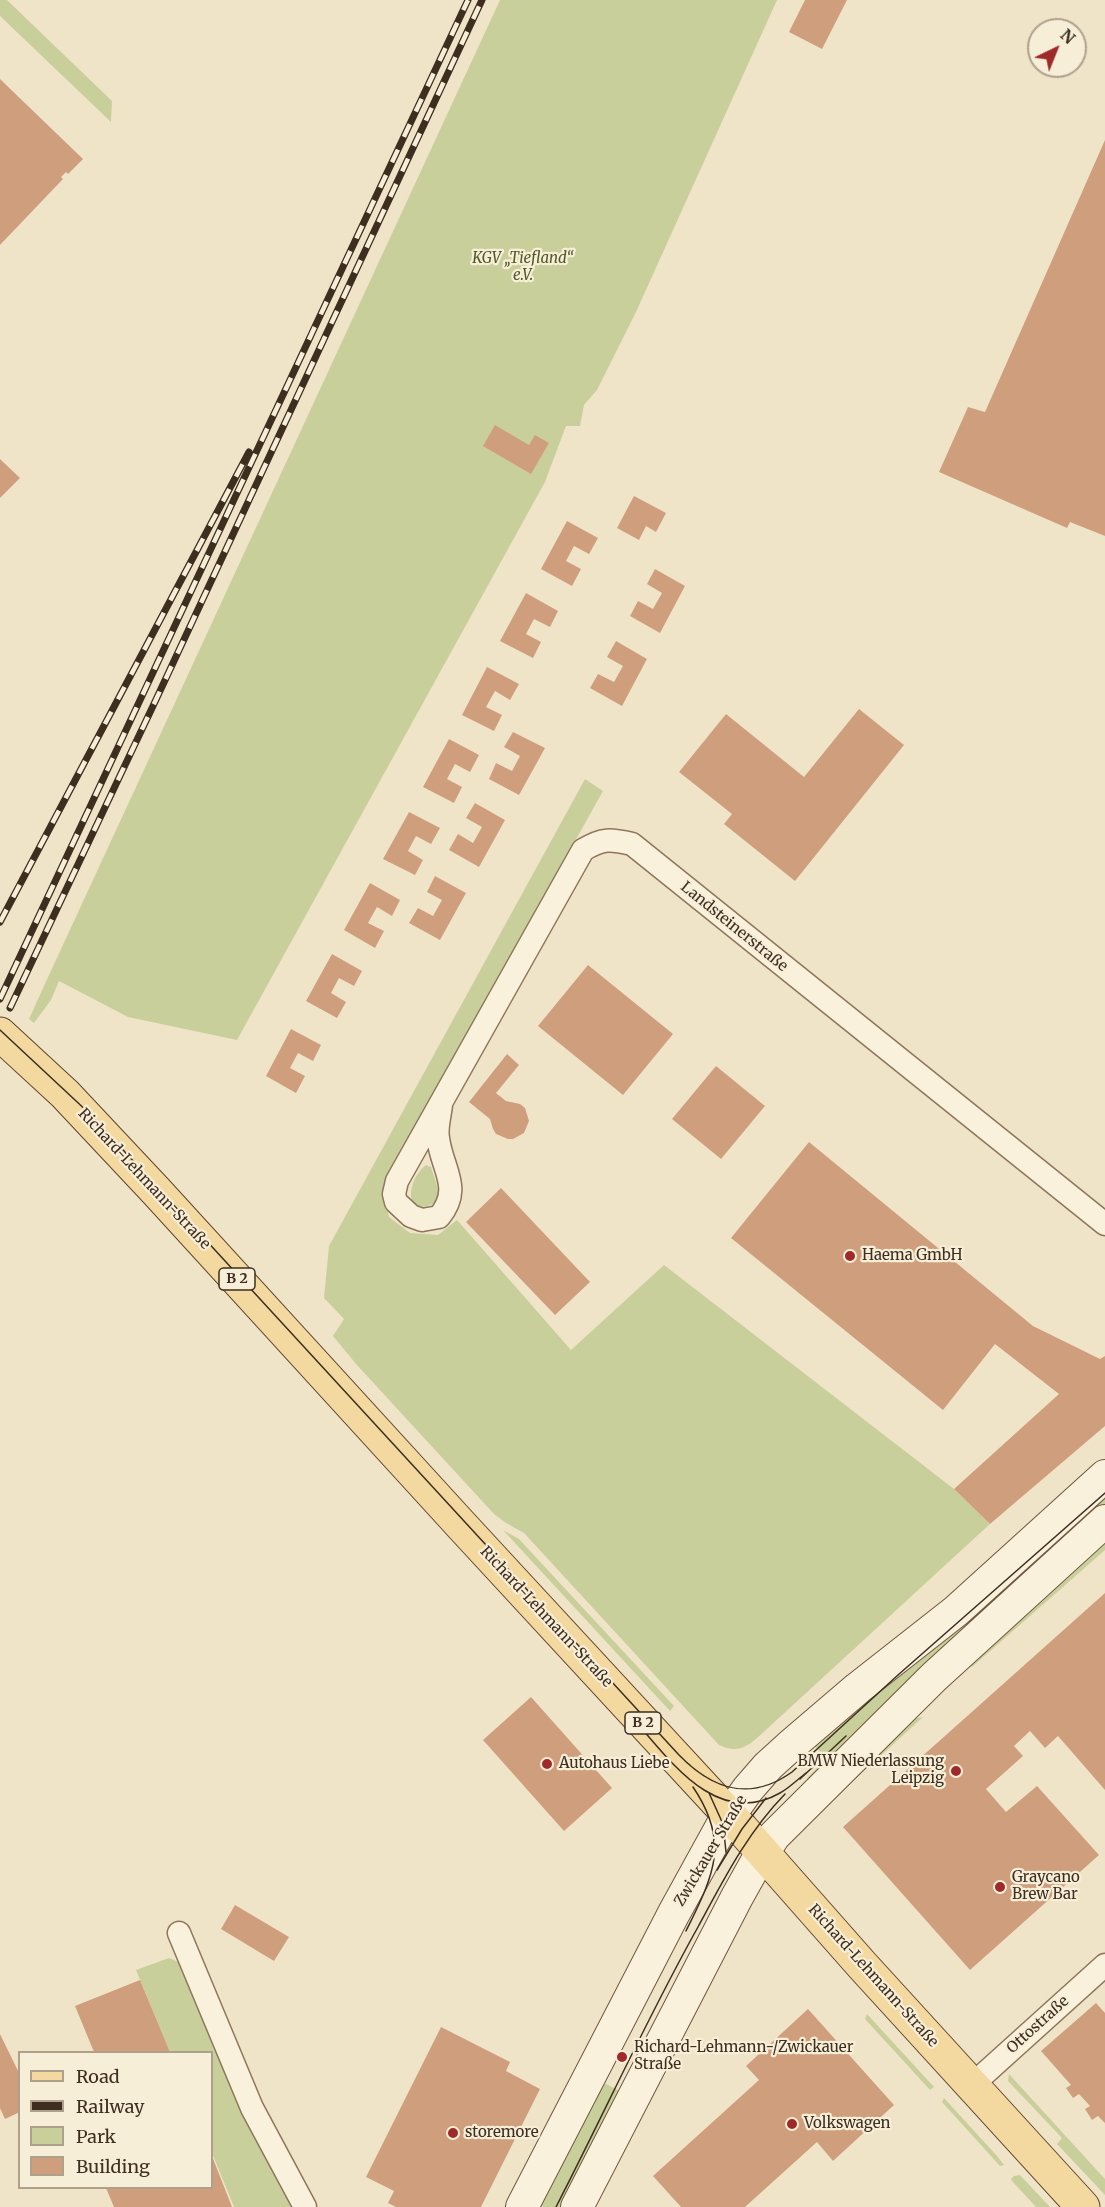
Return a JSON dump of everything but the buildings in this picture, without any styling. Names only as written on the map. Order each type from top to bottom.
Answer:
[{"type":"main road","name":"Richard-Lehmann-Straße","points":[[0,1034],[65,1094],[157,1192],[763,1852],[862,1965],[1083,2207]]},
{"type":"main road","name":"Zwickauer Straße","points":[[522,2207],[661,1937],[729,1815],[748,1789],[778,1757],[858,1688],[956,1611],[1105,1476]]},
{"type":"main road","points":[[577,2207],[736,1897],[763,1852],[789,1820],[934,1677],[1105,1521]]},
{"type":"street","name":"Landsteinerstraße","points":[[441,1105],[583,850],[597,842],[612,840],[632,844],[1105,1224]]},
{"type":"street","points":[[179,1933],[252,2108],[305,2207]]},
{"type":"street","name":"Ottostraße","points":[[972,2085],[1105,1965]]},
{"type":"green space","points":[[0,0],[7,0],[112,101],[111,122],[0,16]]},
{"type":"green space","name":"KGV „Tiefland“ e.V.","points":[[500,0],[777,0],[636,312],[597,390],[584,405],[580,426],[566,426],[545,482],[237,1040],[128,1017],[59,981],[51,1000],[34,1023],[29,1019],[49,975]]},
{"type":"green space","points":[[585,779],[603,791],[436,1091],[384,1194],[389,1217],[410,1233],[438,1235],[457,1220],[571,1350],[664,1265],[954,1489],[990,1524],[757,1738],[746,1746],[734,1749],[719,1745],[524,1533],[494,1514],[356,1364],[333,1336],[344,1319],[324,1298],[329,1246]]},
{"type":"green space","points":[[426,1165],[431,1167],[439,1192],[435,1203],[417,1206],[412,1201],[412,1187],[420,1171]]},
{"type":"green space","points":[[1105,1486],[1105,1510],[812,1785],[807,1778],[826,1759],[815,1746],[794,1764],[825,1728]]},
{"type":"green space","points":[[503,1530],[519,1539],[674,1706],[670,1711]]},
{"type":"green space","points":[[1105,1541],[1105,1550],[972,1667],[968,1663]]},
{"type":"green space","points":[[923,1717],[829,1803],[906,1720]]},
{"type":"green space","points":[[169,1958],[181,1963],[293,2207],[234,2207],[213,2155],[213,2051],[170,2051],[136,1970]]},
{"type":"green space","points":[[867,2014],[934,2087],[930,2090],[865,2019]]},
{"type":"green space","points":[[1009,2074],[1105,2179],[1105,2195],[1057,2144],[1062,2138],[1008,2081]]},
{"type":"green space","points":[[604,2083],[620,2091],[569,2207],[533,2207],[570,2134],[576,2137],[579,2133],[573,2129]]},
{"type":"green space","points":[[944,2098],[1004,2165],[1000,2166],[942,2102]]},
{"type":"green space","points":[[1020,2175],[1050,2207],[1036,2207],[1011,2179]]},
{"type":"tram line","points":[[0,1030],[90,1114],[679,1755],[705,1777],[719,1784],[732,1788],[761,1787],[792,1772],[898,1675],[1105,1493]]},
{"type":"tram line","points":[[630,1715],[660,1750],[694,1783],[714,1795],[734,1802],[756,1802],[780,1793],[806,1773]]},
{"type":"tram line","points":[[800,1779],[846,1736]]},
{"type":"tram line","points":[[686,1931],[710,1876],[715,1843],[712,1825],[705,1807],[693,1787]]},
{"type":"tram line","points":[[709,1793],[723,1824],[726,1852]]},
{"type":"tram line","points":[[556,2207],[661,1996],[717,1891],[759,1824],[785,1794]]},
{"type":"tram line","points":[[717,1870],[742,1829],[766,1798]]},
{"type":"railway","points":[[0,999],[468,0]]},
{"type":"railway","points":[[10,1008],[482,0]]},
{"type":"railway","points":[[0,922],[249,452]]},
{"type":"place","name":"Haema GmbH","points":[[850,1256]]},
{"type":"place","name":"Autohaus Liebe","points":[[547,1764]]},
{"type":"place","name":"BMW Niederlassung Leipzig","points":[[956,1771]]},
{"type":"place","name":"Graycano Brew Bar","points":[[1000,1887]]},
{"type":"place","name":"Richard-Lehmann-/Zwickauer Straße","points":[[622,2057]]},
{"type":"place","name":"Volkswagen","points":[[792,2124]]},
{"type":"place","name":"storemore","points":[[453,2133]]}]
